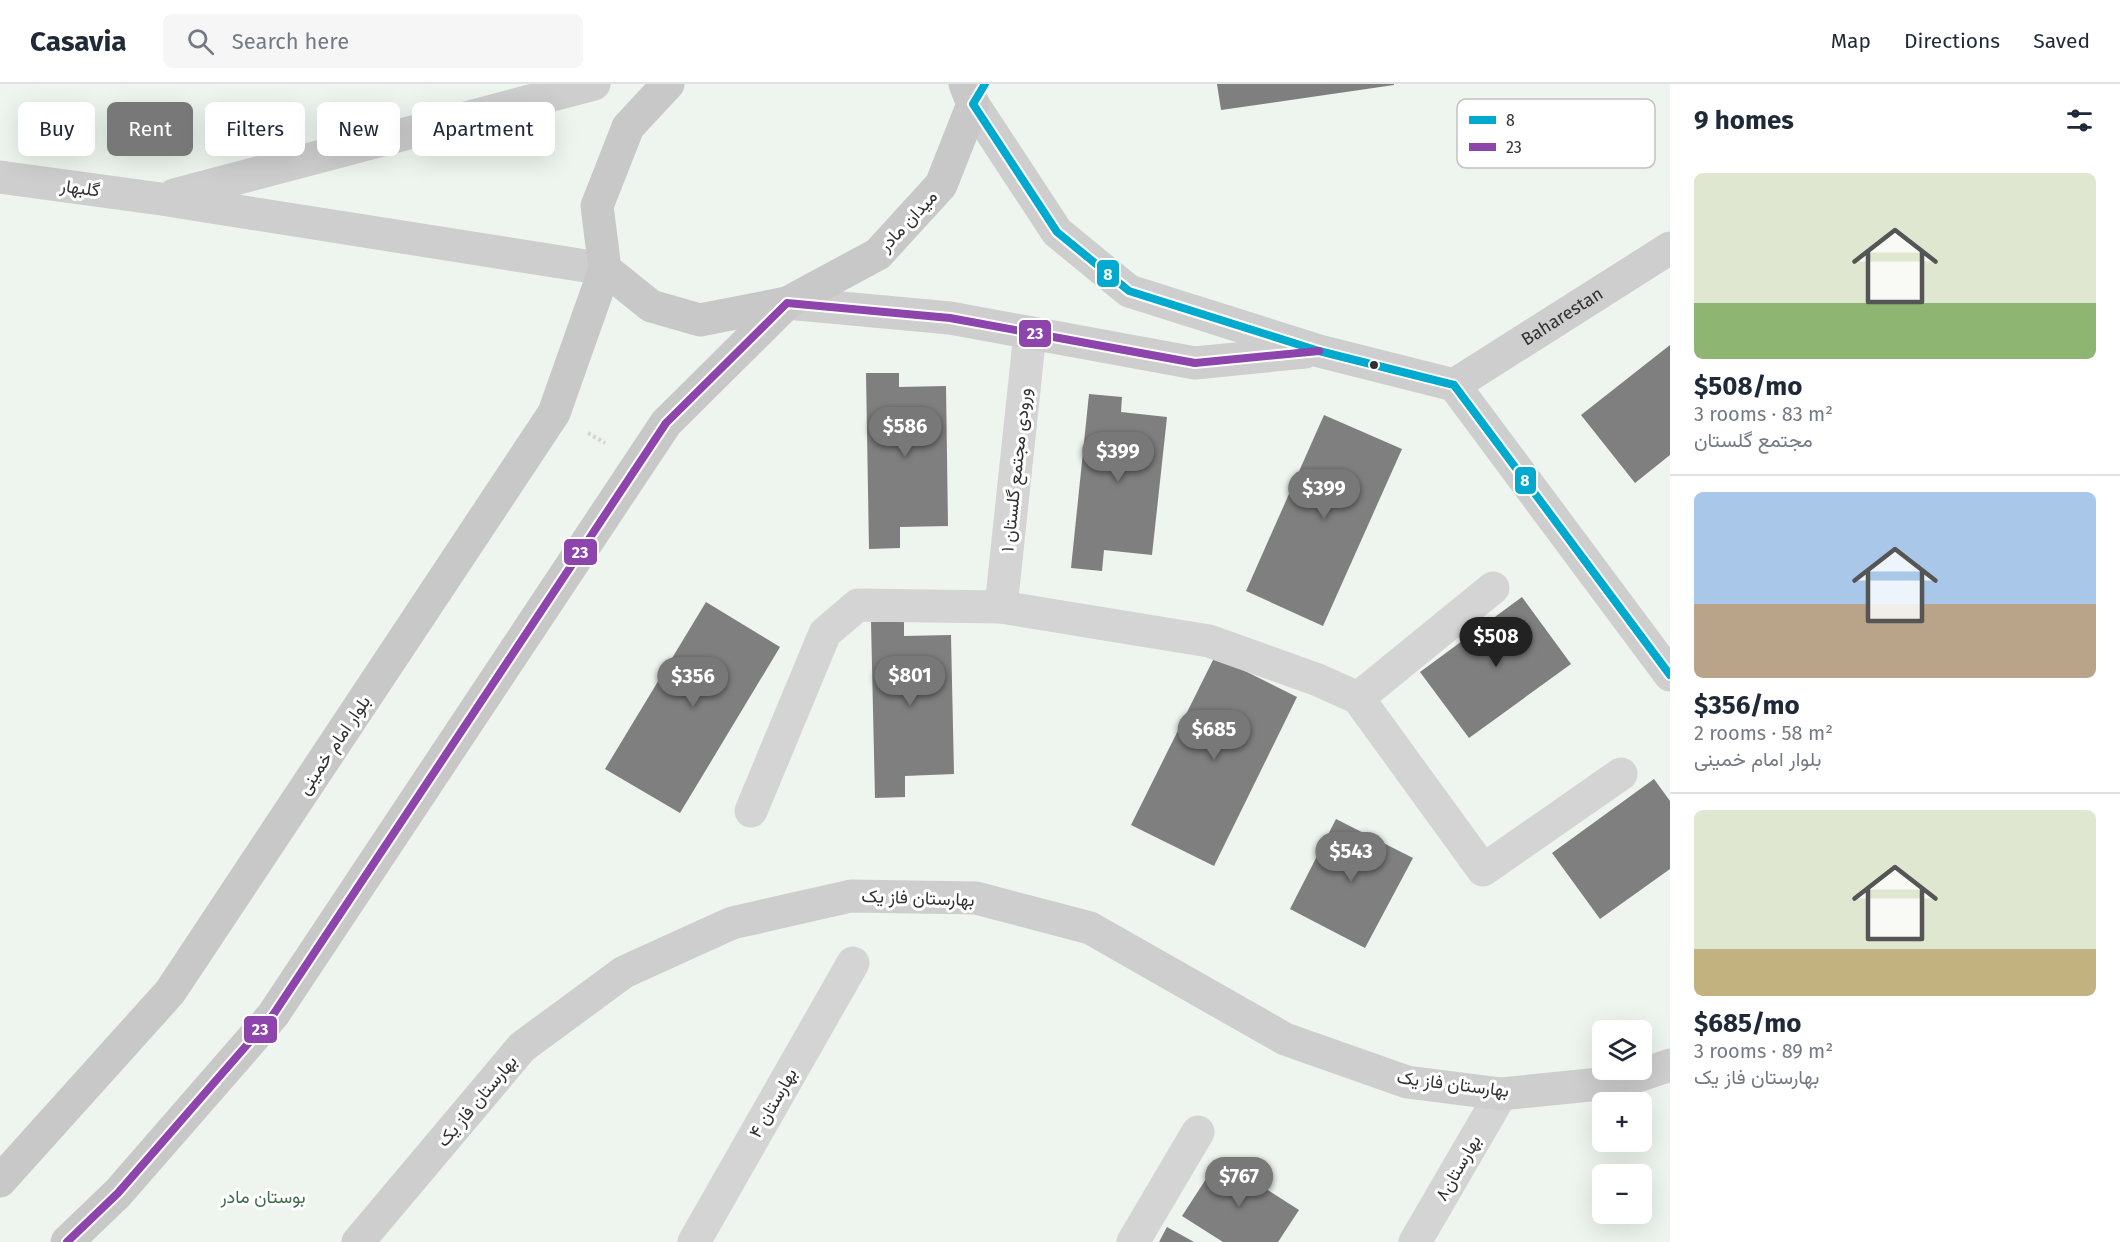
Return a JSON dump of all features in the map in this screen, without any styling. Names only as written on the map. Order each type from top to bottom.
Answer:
[{"type":"main road","points":[[605,268],[597,206],[628,128],[668,84]]},
{"type":"main road","name":"میدان مادر","points":[[605,268],[651,306],[700,320],[787,303],[878,254],[940,185],[974,91]]},
{"type":"main road","name":"بلوار امام خمینی","points":[[0,1181],[170,992],[554,413],[605,268]]},
{"type":"main road","points":[[67,1242],[118,1193],[273,1015],[666,423],[787,303]]},
{"type":"street","points":[[161,199],[594,84]]},
{"type":"street","points":[[974,91],[1057,232],[1129,291],[1319,351],[1454,385],[1670,675]]},
{"type":"street","name":"گلبهار","points":[[0,177],[161,199],[605,268]]},
{"type":"street","name":"Baharestan","points":[[1454,385],[1670,248]]},
{"type":"street","points":[[787,303],[950,318],[1195,363],[1319,351]]},
{"type":"street","name":"ورودی مجتمع گلستان ۱","points":[[1001,607],[1030,333]]},
{"type":"street","points":[[1358,698],[1493,588]]},
{"type":"street","points":[[751,811],[825,633],[858,605],[1001,607],[1209,641],[1318,680],[1358,698],[1483,870],[1621,774]]},
{"type":"street","name":"بهارستان فاز یک","points":[[366,1240],[522,1047],[624,972],[732,923],[850,896],[976,898],[1090,928],[1285,1039],[1407,1082],[1501,1094],[1620,1082],[1670,1065]]},
{"type":"street","name":"بهارستان ۴","points":[[693,1242],[853,963]]},
{"type":"street","name":"بهارستان۸","points":[[1415,1242],[1501,1094]]},
{"type":"street","points":[[1133,1242],[1198,1132]]},
{"type":"path","points":[[554,413],[639,463]]},
{"type":"green space","name":"بوستان مادر","points":[[0,84],[1670,84],[1670,1242],[0,1242]]},
{"type":"building","points":[[1217,84],[1394,84],[1394,85],[1221,110]]},
{"type":"building","points":[[1670,345],[1670,455],[1635,483],[1581,415]]},
{"type":"building","points":[[866,373],[899,373],[899,387],[946,386],[948,526],[900,527],[900,548],[869,549]]},
{"type":"building","points":[[1089,394],[1122,397],[1121,412],[1167,417],[1152,555],[1104,550],[1102,571],[1071,568]]},
{"type":"building","points":[[1324,415],[1402,449],[1323,626],[1246,591]]},
{"type":"building","points":[[1522,597],[1571,664],[1469,738],[1420,672]]},
{"type":"building","points":[[706,602],[780,647],[680,813],[605,769]]},
{"type":"building","points":[[904,621],[904,636],[951,635],[954,774],[905,776],[905,797],[875,798],[871,622]]},
{"type":"building","points":[[1215,656],[1297,697],[1214,866],[1131,825]]},
{"type":"building","points":[[1654,779],[1670,801],[1670,869],[1600,919],[1552,853]]},
{"type":"building","points":[[1336,819],[1413,858],[1365,948],[1290,909]]},
{"type":"building","points":[[1219,1159],[1299,1210],[1278,1242],[1223,1242],[1182,1216]]},
{"type":"building","points":[[1167,1227],[1194,1242],[1159,1242]]},
{"type":"transit line","name":"8","points":[[985,84],[973,104],[1057,232],[1129,291],[1319,351],[1454,385],[1670,675]]},
{"type":"transit line","name":"23","points":[[67,1242],[118,1193],[273,1015],[666,423],[787,303],[950,318],[1195,363],[1319,351]]}]
